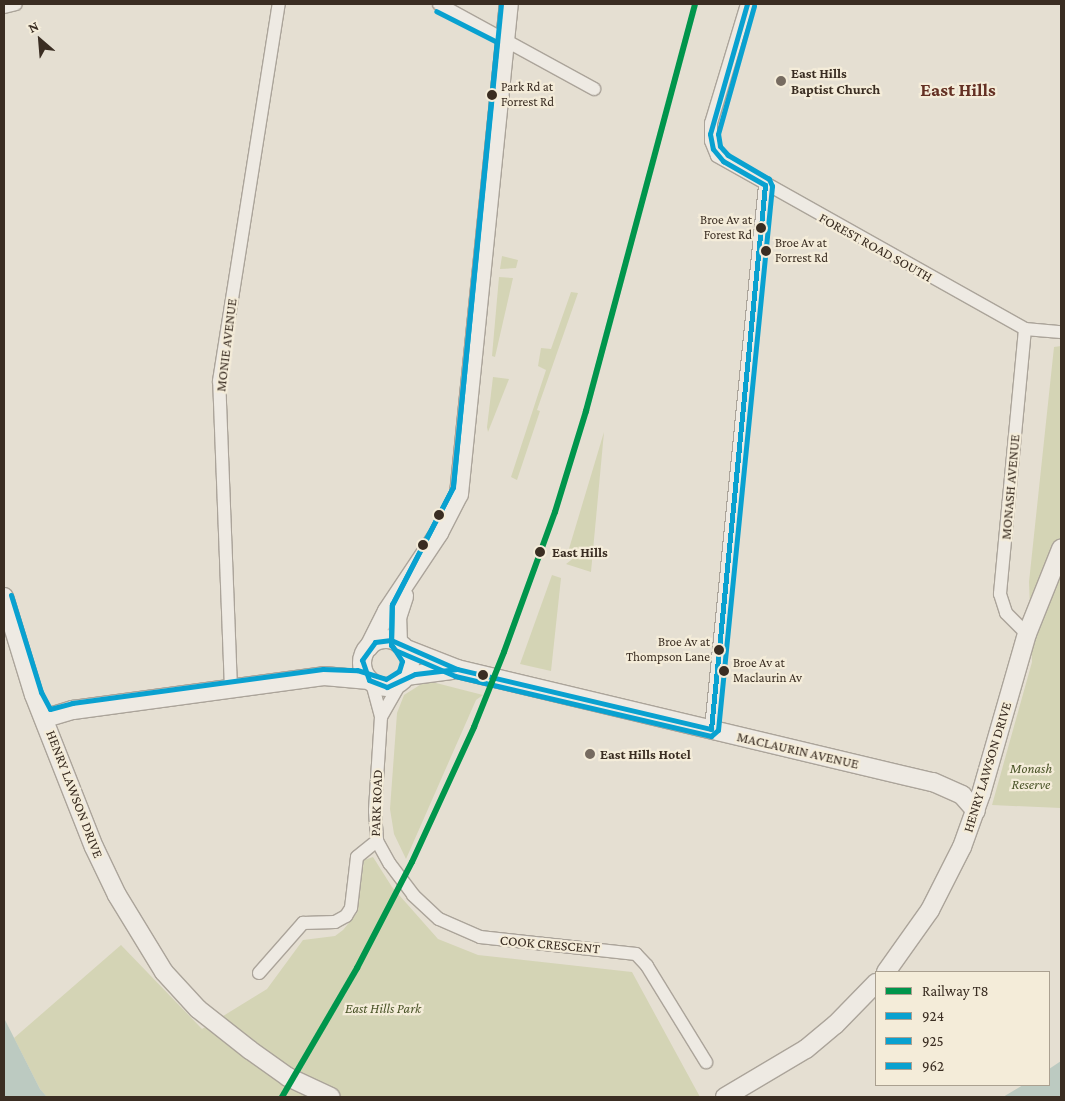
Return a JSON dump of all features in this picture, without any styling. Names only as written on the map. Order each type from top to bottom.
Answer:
[{"type":"main road","points":[[371,681],[362,667],[366,650],[386,611],[412,577],[459,494],[509,4]]},
{"type":"main road","name":"HENRY LAWSON DRIVE","points":[[887,971],[911,941],[940,894],[976,811],[1027,634],[1061,549]]},
{"type":"main road","points":[[46,718],[73,710],[324,676],[371,681],[387,687],[403,679],[410,665],[401,645],[397,618],[412,577]]},
{"type":"main road","name":"HENRY LAWSON DRIVE","points":[[4,597],[34,695],[46,718],[94,847],[117,894],[155,954],[164,972],[187,998],[271,1066],[331,1097]]},
{"type":"main road","points":[[324,676],[383,639],[401,645]]},
{"type":"main road","name":"MACLAURIN AVENUE","points":[[401,645],[458,669],[933,782],[962,795],[976,811]]},
{"type":"main road","name":"MACLAURIN AVENUE","points":[[403,679],[458,669]]},
{"type":"main road","name":"MACLAURIN AVENUE","points":[[933,782],[969,783],[986,778]]},
{"type":"main road","points":[[724,1097],[806,1049],[835,1025],[875,985]]},
{"type":"street","points":[[4,7],[16,4]]},
{"type":"street","name":"MONIE AVENUE","points":[[231,689],[219,381],[279,4]]},
{"type":"street","points":[[439,4],[505,38],[594,89]]},
{"type":"street","name":"FOREST ROAD SOUTH","points":[[747,4],[710,134],[713,149],[722,161],[1025,329],[1061,332]]},
{"type":"street","points":[[711,729],[765,185]]},
{"type":"street","name":"MONASH AVENUE","points":[[1025,329],[1000,594],[1006,613],[1027,634]]},
{"type":"street","name":"PARK ROAD","points":[[381,717],[403,679]]},
{"type":"street","name":"PARK ROAD","points":[[259,972],[303,923],[335,922],[346,916],[352,908],[357,857],[377,841],[376,802],[381,717],[371,681]]},
{"type":"street","name":"COOK CRESCENT","points":[[377,841],[395,873],[424,908],[464,932],[502,940],[636,954],[648,966],[706,1062]]},
{"type":"green space","points":[[502,256],[518,260],[516,268],[500,269]]},
{"type":"green space","points":[[499,277],[513,278],[495,357],[492,356]]},
{"type":"green space","points":[[571,292],[578,293],[537,410],[540,411],[517,480],[511,477],[546,370],[538,366],[541,348],[551,349]]},
{"type":"green space","name":"Monash Reserve","points":[[1061,346],[1061,808],[992,805],[1032,662],[1029,582],[1054,347]]},
{"type":"green space","points":[[493,377],[509,379],[488,432],[487,427]]},
{"type":"green space","points":[[604,432],[591,572],[566,564],[575,557],[568,552]]},
{"type":"green space","points":[[552,575],[561,578],[551,671],[520,664]]},
{"type":"green space","points":[[423,683],[436,683],[483,695],[476,700],[406,859],[394,834],[390,809],[397,713],[404,695]]},
{"type":"green space","name":"East Hills Park","points":[[373,857],[392,887],[438,939],[478,955],[632,972],[700,1097],[47,1097],[40,1089],[14,1038],[121,945],[202,1029],[267,989],[303,940],[335,936],[343,930],[357,913],[364,860]]},
{"type":"shaded area","points":[[4,1018],[40,1089],[47,1097],[4,1097]]},
{"type":"shaded area","points":[[1061,1061],[1061,1097],[1003,1097],[1021,1086],[1050,1086],[1050,1068]]},
{"type":"rail line","name":"T8","points":[[282,1097],[357,968],[412,862],[474,727],[504,652],[555,512],[586,411],[695,4]]},
{"type":"transit line","name":"925","points":[[501,4],[453,487],[392,604],[391,645],[395,650],[455,676],[711,736],[718,730],[772,186],[769,179],[728,155],[720,146],[718,134],[754,6]]},
{"type":"transit line","name":"924","points":[[747,4],[710,134],[713,149],[723,161],[765,185]]},
{"type":"transit line","name":"962","points":[[11,595],[41,692],[50,709],[72,703],[323,669],[357,670],[386,679],[399,671],[402,661],[391,644],[392,605],[453,487],[497,42],[436,11]]},
{"type":"transit line","name":"924","points":[[711,729],[765,185]]},
{"type":"transit line","name":"924","points":[[391,640],[457,669],[415,674],[387,687],[369,680],[362,660],[375,642],[391,640]]},
{"type":"transit line","name":"924","points":[[457,669],[711,729]]},
{"type":"place","name":"East Hills Baptist Church","points":[[781,81]]},
{"type":"place","name":"Park Rd at Forrest Rd","points":[[492,95]]},
{"type":"place","name":"Broe Av at Forest Rd","points":[[761,228]]},
{"type":"place","name":"Broe Av at Forrest Rd","points":[[766,251]]},
{"type":"place","name":"East Hills","points":[[540,552]]},
{"type":"place","name":"Broe Av at Thompson Lane","points":[[719,650]]},
{"type":"place","name":"Broe Av at Maclaurin Av","points":[[724,671]]},
{"type":"place","name":"East Hills Hotel","points":[[590,754]]},
{"type":"district","name":"East Hills","points":[[958,90]]}]
